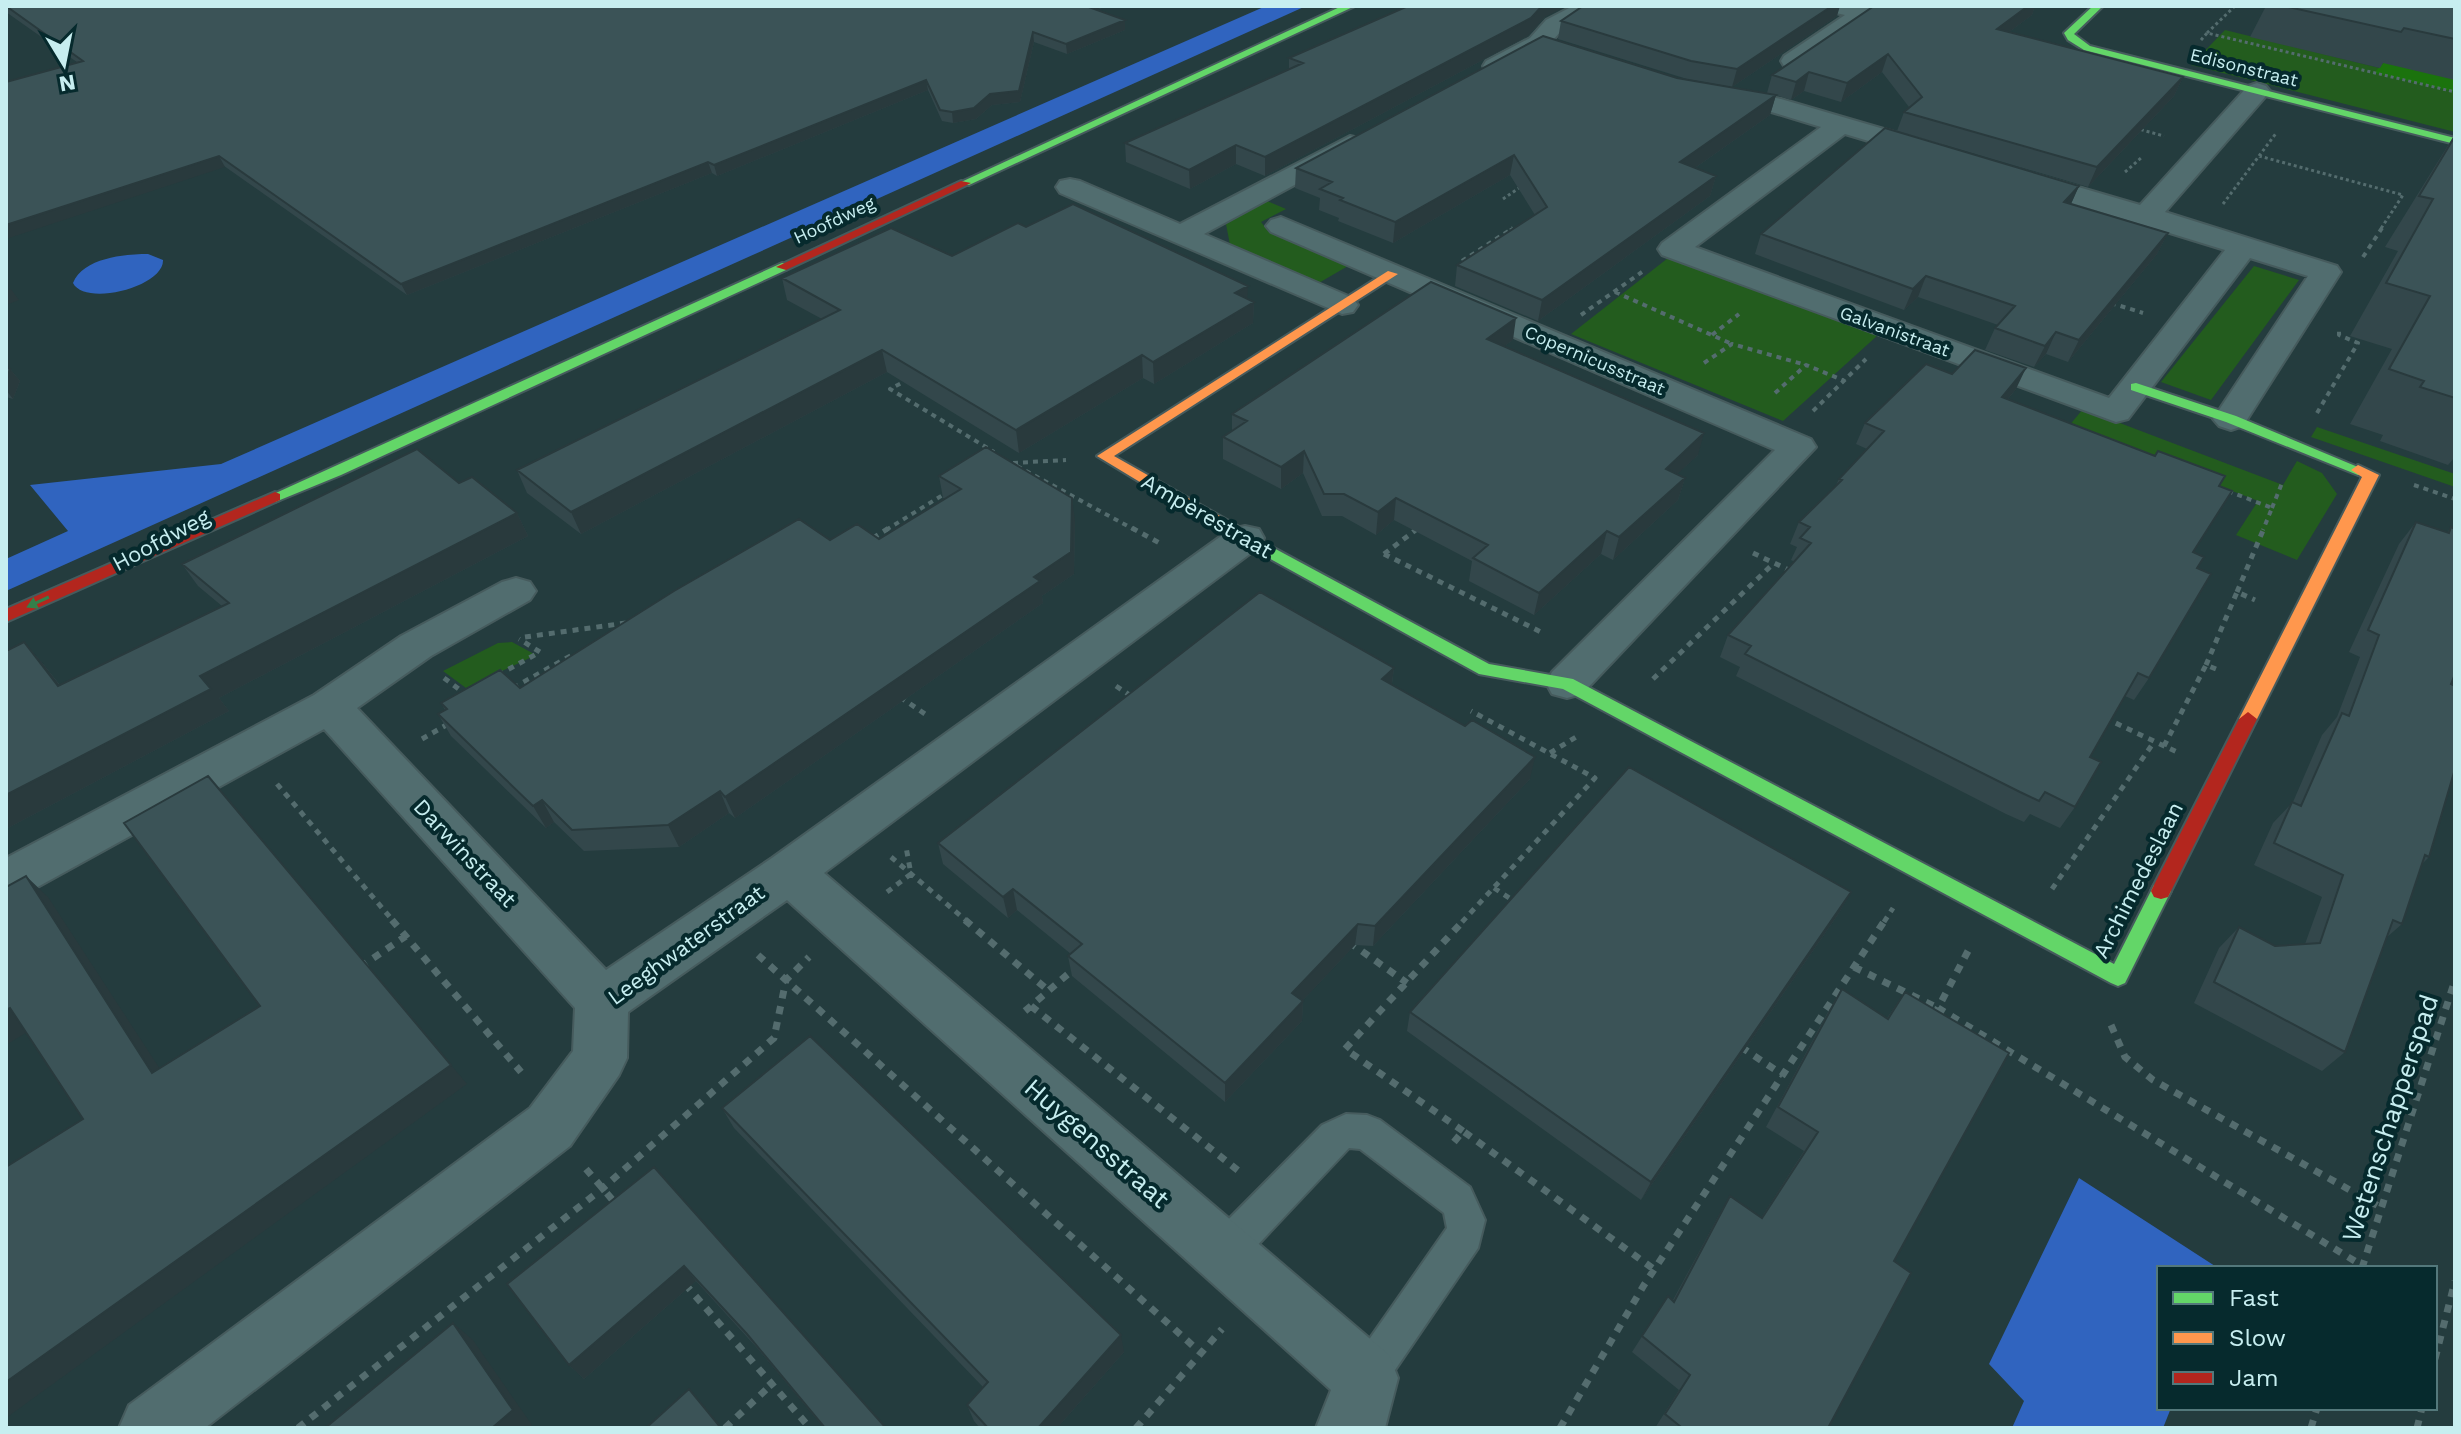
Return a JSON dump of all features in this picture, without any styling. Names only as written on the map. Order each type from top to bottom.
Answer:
[{"type":"street","name":"Hoofdweg","points":[[6,616],[212,522],[336,472],[1350,6]]},
{"type":"street","points":[[1467,81],[1538,43],[1554,25],[1590,6]]},
{"type":"street","points":[[1738,98],[1863,13],[1835,6]]},
{"type":"street","name":"Edisonstraat","points":[[2098,6],[2071,28],[2069,33],[2077,44],[2455,141]]},
{"type":"street","points":[[1538,43],[1564,52]]},
{"type":"street","points":[[1693,91],[1772,104],[1949,157]]},
{"type":"street","points":[[2146,216],[2257,91]]},
{"type":"street","points":[[1673,249],[1840,125]]},
{"type":"street","points":[[1181,235],[1377,130]]},
{"type":"street","points":[[1994,170],[2337,275],[2231,419]]},
{"type":"street","points":[[1070,187],[1342,305]]},
{"type":"street","points":[[1281,226],[1392,274]]},
{"type":"street","name":"Galvanistraat","points":[[1673,249],[2116,412],[2243,247]]},
{"type":"street","points":[[1104,456],[1392,274]]},
{"type":"street","name":"Copernicusstraat","points":[[1392,274],[1798,447]]},
{"type":"street","name":"Archimedeslaan","points":[[1567,683],[2118,977],[2371,475],[2231,419],[2136,387]]},
{"type":"street","points":[[1567,683],[1798,447]]},
{"type":"street","name":"Ampèrestraat","points":[[1104,456],[1245,538],[1485,670],[1567,683]]},
{"type":"street","name":"Hoofdweg","points":[[158,570],[336,472]]},
{"type":"street","name":"Leeghwaterstraat","points":[[152,1428],[554,1121],[600,1058],[602,1001],[789,872],[1245,538]]},
{"type":"street","points":[[6,881],[329,706],[416,646],[516,591]]},
{"type":"street","name":"Darwinstraat","points":[[329,706],[602,1001]]},
{"type":"street","name":"Huygensstraat","points":[[789,872],[1241,1269],[1358,1403]]},
{"type":"lane","points":[[1241,1269],[1275,1200],[1335,1137],[1356,1130],[1367,1132],[1457,1200],[1465,1211],[1465,1235],[1358,1403]]},
{"type":"path","points":[[2207,33],[2235,6]]},
{"type":"path","points":[[2124,125],[2208,147]]},
{"type":"path","points":[[2200,233],[2282,126]]},
{"type":"path","points":[[2237,592],[2297,446],[2358,343],[2339,335],[2337,275],[2403,195],[2259,156]]},
{"type":"path","points":[[1503,199],[1527,183]]},
{"type":"path","points":[[1550,341],[1673,249]]},
{"type":"path","points":[[1614,292],[1732,344],[1806,365],[1845,381]]},
{"type":"path","points":[[2106,301],[2182,326]]},
{"type":"path","points":[[1798,447],[1802,422],[1896,331]]},
{"type":"path","points":[[1665,390],[1732,344]]},
{"type":"path","points":[[1743,423],[1806,365]]},
{"type":"path","points":[[918,374],[890,389],[1016,465],[1204,568]]},
{"type":"path","points":[[1016,465],[1104,456]]},
{"type":"path","points":[[2214,485],[2272,508]]},
{"type":"path","points":[[872,539],[951,490]]},
{"type":"path","points":[[1339,590],[1428,520]]},
{"type":"path","points":[[1713,534],[1801,576]]},
{"type":"path","points":[[1384,554],[1550,637],[1456,654]]},
{"type":"path","points":[[1549,753],[1619,711],[1774,563]]},
{"type":"path","points":[[506,640],[631,623],[617,630]]},
{"type":"path","points":[[487,681],[540,652],[518,638]]},
{"type":"path","points":[[510,690],[577,653]]},
{"type":"path","points":[[1077,661],[1141,702]]},
{"type":"path","points":[[443,671],[438,673],[463,694],[475,687]]},
{"type":"path","points":[[895,693],[964,743]]},
{"type":"path","points":[[1468,710],[1595,778],[1345,1049],[1655,1270]]},
{"type":"path","points":[[2096,715],[2220,773]]},
{"type":"path","points":[[380,762],[456,720]]},
{"type":"path","points":[[248,750],[406,936],[623,1211]]},
{"type":"path","points":[[852,825],[1049,991]]},
{"type":"path","points":[[1560,1428],[1655,1270],[1918,871]]},
{"type":"path","points":[[1494,888],[1520,905]]},
{"type":"path","points":[[719,919],[1201,1353]]},
{"type":"path","points":[[353,971],[406,936]]},
{"type":"path","points":[[1342,937],[1407,983]]},
{"type":"path","points":[[986,1045],[1084,960]]},
{"type":"path","points":[[1854,967],[1938,1008]]},
{"type":"path","points":[[2118,977],[2109,1001],[2111,1027],[2125,1057],[2153,1080],[2382,1208]]},
{"type":"path","name":"Wetenschapperspad","points":[[2363,1266],[2455,980]]},
{"type":"path","points":[[1031,1006],[1275,1200]]},
{"type":"path","points":[[1731,1041],[1783,1075]]},
{"type":"path","points":[[1425,1176],[1463,1131]]},
{"type":"path","points":[[1136,1428],[1201,1353],[1241,1269]]},
{"type":"path","points":[[682,1280],[810,1428]]},
{"type":"path","points":[[2437,1351],[2455,1281]]},
{"type":"path","points":[[725,1428],[772,1384]]},
{"type":"green space","points":[[2225,30],[2380,68],[2375,73],[2455,92],[2455,132],[2191,65]]},
{"type":"green space","points":[[2384,62],[2455,79],[2455,92],[2374,73]]},
{"type":"green space","points":[[1267,201],[1286,209],[1261,222],[1269,232],[1348,266],[1317,284],[1230,245],[1226,224]]},
{"type":"green space","points":[[1668,258],[1878,335],[1783,421],[1571,334]]},
{"type":"green space","points":[[2254,266],[2299,280],[2211,400],[2161,382]]},
{"type":"green space","points":[[2083,409],[2283,485],[2297,461],[2322,473],[2337,494],[2297,560],[2236,535],[2258,501],[2068,427]]},
{"type":"green space","points":[[2317,427],[2455,474],[2455,487],[2311,437]]},
{"type":"green space","points":[[512,642],[536,655],[466,688],[443,671],[498,643]]},
{"type":"water","points":[[1266,6],[1306,6],[6,591],[6,559],[68,531],[30,485],[221,464]]},
{"type":"water","points":[[148,254],[163,260],[160,270],[151,278],[123,291],[92,293],[80,290],[73,283],[86,268],[105,259]]},
{"type":"water","points":[[2079,1178],[2215,1266],[2157,1266],[2157,1410],[2170,1410],[2163,1428],[2012,1428],[2024,1401],[1989,1364]]},
{"type":"building","points":[[6,6],[1086,6],[1125,20],[1066,44],[1033,32],[1019,91],[990,94],[974,108],[952,112],[940,110],[926,80],[714,165],[708,162],[401,284],[219,156],[6,225],[6,82],[83,61]]},
{"type":"building","points":[[1408,6],[1542,6],[1531,18],[1265,157],[1236,145],[1189,170],[1125,143],[1303,63],[1289,58]]},
{"type":"building","points":[[1583,6],[1832,6],[1737,69],[1691,61],[1561,21]]},
{"type":"building","points":[[1874,6],[2028,6],[1997,29],[2183,77],[2097,167],[1904,112],[1922,97],[1888,54],[1847,83],[1809,72],[1796,82],[1772,75]]},
{"type":"building","points":[[2284,6],[2455,6],[2455,39],[2404,28],[2401,32]]},
{"type":"building","points":[[1543,36],[1677,78],[1776,95],[1680,162],[1716,176],[1542,300],[1457,265],[1547,207],[1514,155],[1395,222],[1340,200],[1343,198],[1320,189],[1332,182],[1296,168]]},
{"type":"building","points":[[1885,128],[2079,186],[2064,202],[2168,233],[2079,340],[2056,332],[2045,346],[1995,328],[2015,306],[1926,276],[1913,289],[1761,234]]},
{"type":"building","points":[[2455,136],[2455,398],[2420,387],[2424,381],[2389,369],[2430,296],[2386,283],[2433,199],[2419,196]]},
{"type":"building","points":[[1073,204],[1248,286],[1235,293],[1254,302],[1153,362],[1142,355],[1016,430],[882,350],[571,512],[517,470],[840,310],[782,278],[891,228],[952,256],[1018,223],[1026,227]]},
{"type":"building","points":[[1431,282],[1516,318],[1487,339],[1704,433],[1666,469],[1685,478],[1619,537],[1607,531],[1539,593],[1473,558],[1488,545],[1396,498],[1378,512],[1344,494],[1324,494],[1304,451],[1281,467],[1223,437],[1247,421],[1232,414]]},
{"type":"building","points":[[1975,350],[2026,368],[2002,397],[2155,456],[2158,451],[2225,476],[2219,486],[2232,491],[2193,552],[2204,557],[2197,568],[2211,574],[2149,678],[2138,673],[2090,757],[2101,762],[2075,807],[2045,792],[2039,801],[2020,792],[1745,654],[1751,646],[1728,635],[1811,543],[1800,538],[1810,527],[1799,522],[1842,480],[1839,479],[1884,431],[1865,423],[1926,364],[1952,374]]},
{"type":"building","points":[[986,447],[1072,498],[1071,552],[1034,577],[1040,581],[725,797],[720,791],[668,825],[572,830],[542,800],[533,806],[438,714],[447,709],[441,703],[500,670],[520,688],[674,591],[799,519],[830,540],[857,524],[879,539],[961,489],[939,476]]},
{"type":"building","points":[[417,449],[459,483],[472,477],[517,513],[200,676],[211,689],[6,795],[6,651],[24,642],[58,686],[229,603],[182,564]]},
{"type":"building","points":[[2416,522],[2449,533],[2451,527],[2455,529],[2455,674],[2451,684],[2455,686],[2455,769],[2429,857],[2425,855],[2402,924],[2393,920],[2345,1052],[2214,982],[2239,927],[2275,946],[2320,943],[2343,875],[2274,843],[2292,802],[2301,806],[2342,713],[2349,716],[2379,635],[2368,630]]},
{"type":"building","points":[[1260,592],[1394,668],[1382,679],[1465,726],[1472,720],[1535,757],[1375,926],[1358,924],[1292,993],[1303,1001],[1225,1083],[1068,956],[1082,944],[1013,889],[1003,897],[938,843]]},
{"type":"building","points":[[1629,767],[1851,892],[1651,1182],[1410,1012]]},
{"type":"building","points":[[208,776],[451,1065],[6,1382],[6,1167],[83,1119],[10,1008],[6,1010],[6,887],[26,876],[152,1073],[260,1006],[124,823]]},
{"type":"building","points":[[1842,989],[1888,1019],[1905,992],[2009,1053],[1894,1261],[1911,1273],[1828,1428],[1681,1428],[1665,1414],[1690,1375],[1642,1336],[1668,1296],[1674,1302],[1730,1196],[1762,1218],[1818,1132],[1778,1107]]},
{"type":"building","points":[[810,1036],[1121,1335],[1038,1428],[988,1428],[967,1405],[988,1382],[722,1108]]},
{"type":"building","points":[[654,1167],[886,1428],[825,1428],[747,1334],[684,1266],[569,1365],[507,1284]]},
{"type":"building","points":[[453,1323],[513,1410],[492,1428],[325,1428]]},
{"type":"building","points":[[689,1389],[721,1428],[646,1428]]},
{"type":"traffic: fast","points":[[965,183],[1350,6]]},
{"type":"traffic: fast","points":[[2098,6],[2069,33],[2071,38],[2087,48],[2455,141]]},
{"type":"traffic: fast","points":[[275,497],[336,472],[782,267]]},
{"type":"traffic: fast","points":[[2136,387],[2231,419],[2358,470]]},
{"type":"traffic: fast","points":[[1235,532],[1485,670],[1567,683],[2118,977],[2161,891]]},
{"type":"traffic: slow","points":[[1235,532],[1104,456],[1392,274]]},
{"type":"traffic: slow","points":[[2248,719],[2371,475],[2358,470]]},
{"type":"traffic: jam","points":[[782,267],[965,183]]},
{"type":"traffic: jam","points":[[6,616],[275,497]]},
{"type":"traffic: jam","points":[[2161,891],[2248,719]]}]
